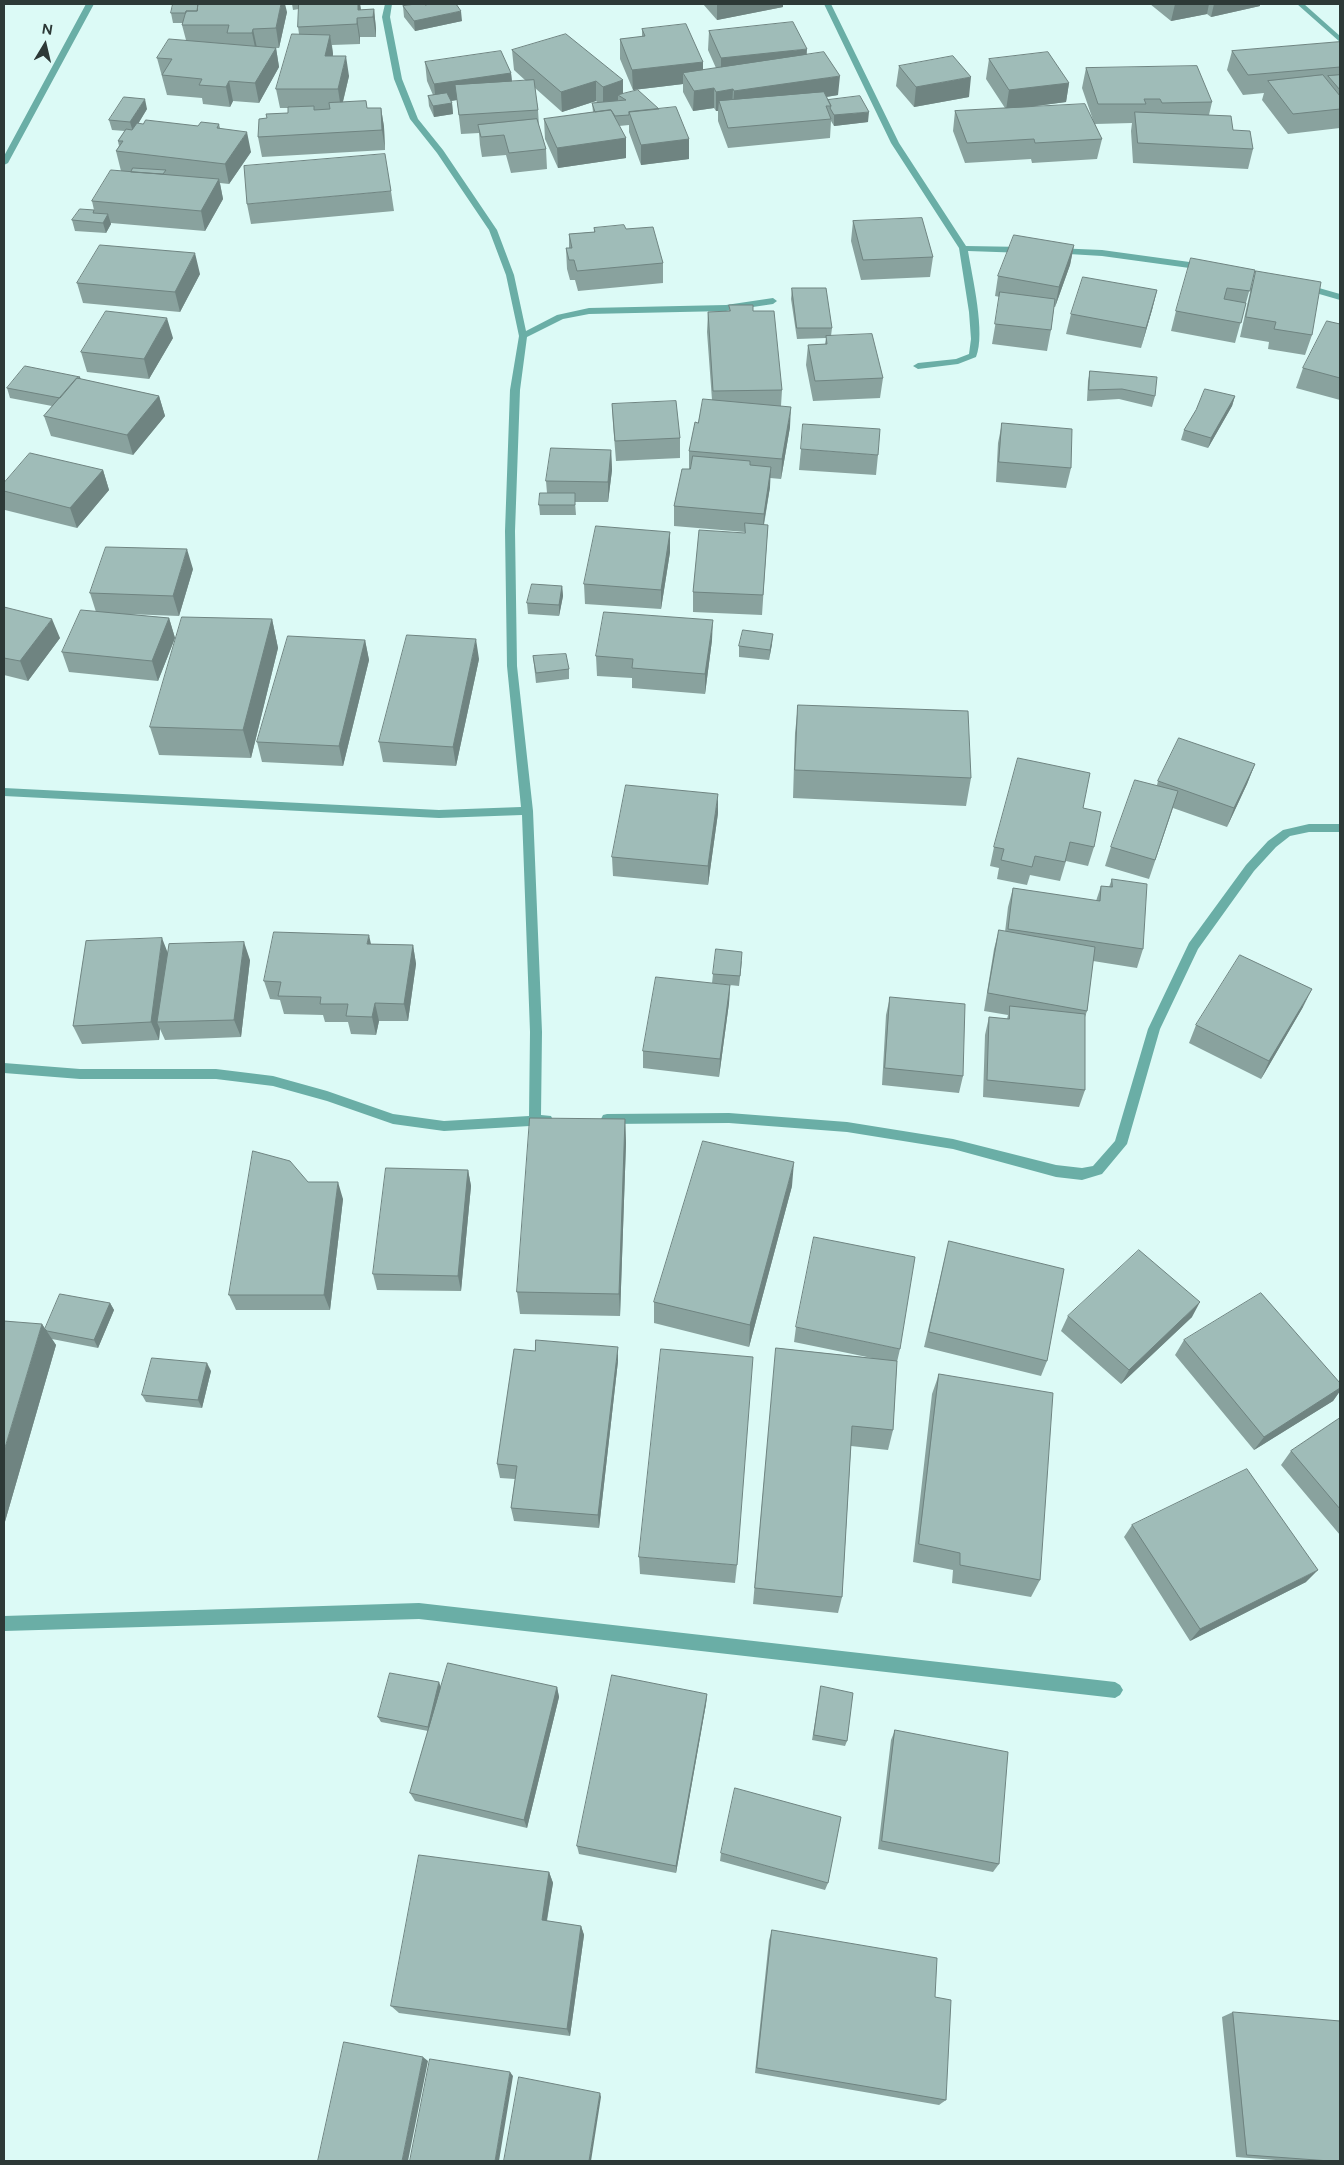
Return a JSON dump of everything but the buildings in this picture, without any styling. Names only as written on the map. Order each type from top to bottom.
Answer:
[{"type":"street","points":[[4,163],[90,4]]},
{"type":"street","points":[[388,4],[386,17],[398,79],[414,119],[440,152],[493,230],[510,276],[523,336],[515,390],[510,531],[512,666],[527,811],[536,1023],[535,1120]]},
{"type":"street","points":[[827,4],[895,143],[963,248],[973,312],[975,339],[973,355],[958,361],[918,366]]},
{"type":"street","points":[[1300,4],[1340,40]]},
{"type":"street","points":[[963,248],[1032,250]]},
{"type":"street","points":[[1042,251],[1102,253],[1210,268]]},
{"type":"street","points":[[1298,286],[1340,297]]},
{"type":"street","points":[[523,336],[560,317],[589,311],[726,308],[773,301]]},
{"type":"street","points":[[4,792],[439,814],[527,811]]},
{"type":"street","points":[[593,1120],[729,1118],[846,1127],[953,1144],[1056,1170],[1082,1174],[1097,1170],[1121,1144],[1154,1029],[1193,946],[1250,868],[1272,844],[1287,833],[1309,828],[1340,828]]},
{"type":"street","points":[[4,1068],[80,1074],[216,1074],[273,1081],[327,1096],[393,1119],[444,1126],[564,1120]]},
{"type":"street","points":[[4,1624],[419,1611],[1115,1690]]}]
